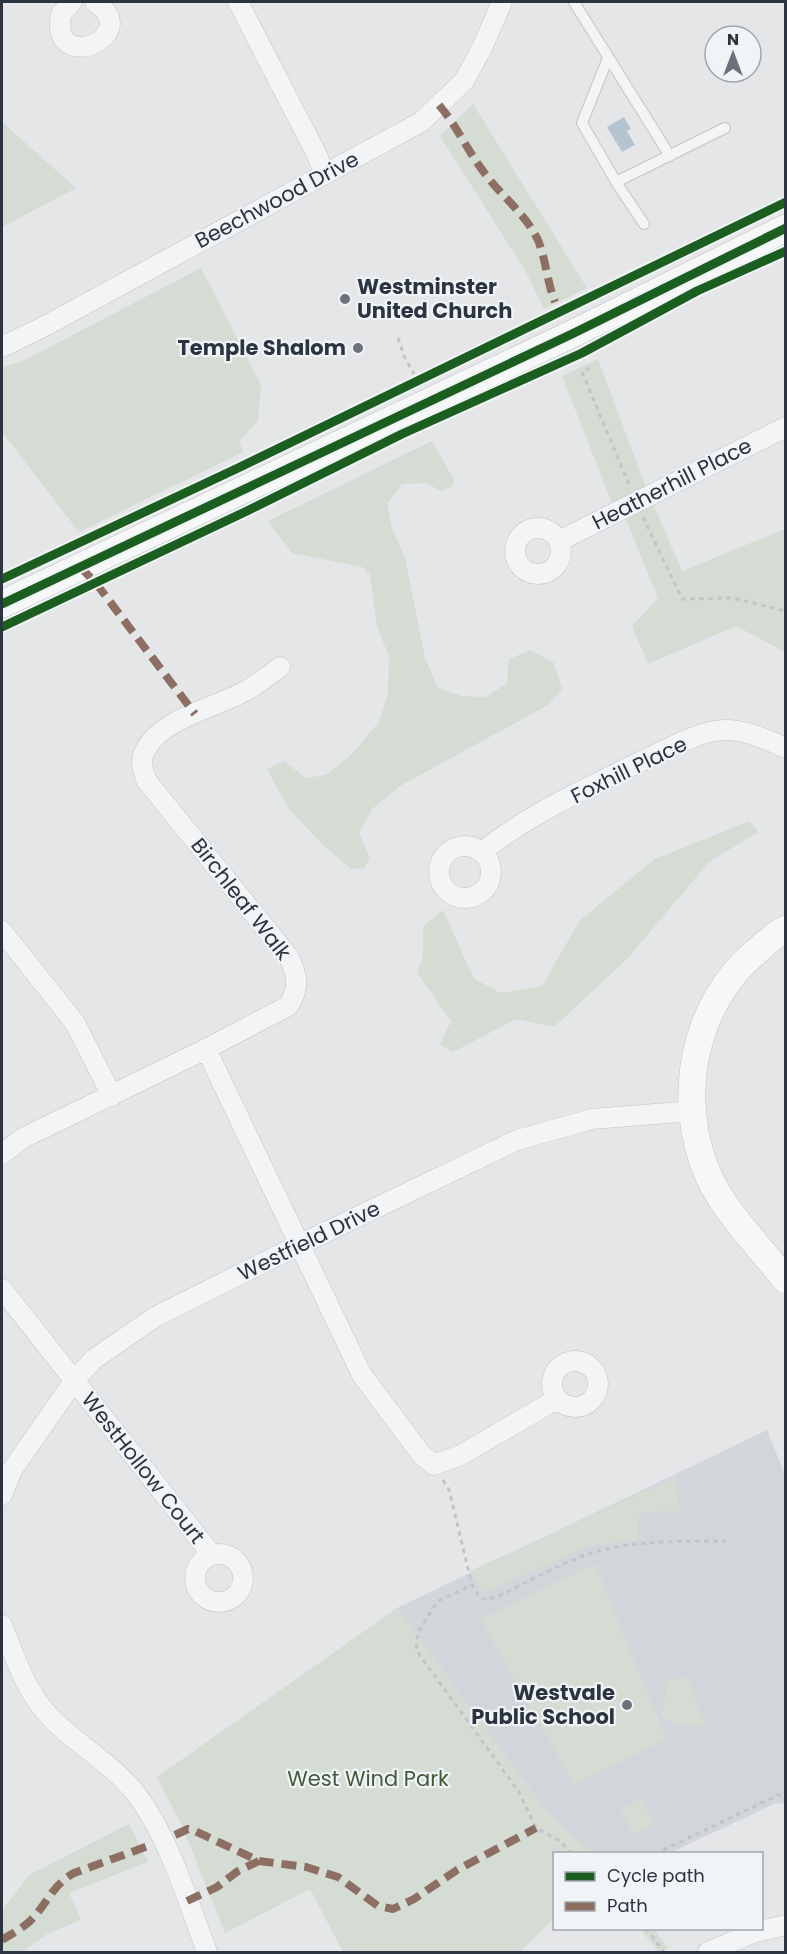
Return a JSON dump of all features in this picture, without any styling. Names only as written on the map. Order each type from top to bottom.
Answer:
[{"type":"main road","points":[[2,604],[572,334],[786,228]]},
{"type":"main road","points":[[786,929],[744,961],[707,1015],[696,1051],[692,1088],[696,1138],[709,1178],[727,1206],[786,1280]]},
{"type":"street","points":[[72,2],[60,14],[60,31],[68,42],[75,46],[88,47],[96,45],[102,39],[109,24],[103,7],[95,2]]},
{"type":"street","points":[[237,2],[325,174]]},
{"type":"street","name":"Beechwood Drive","points":[[2,347],[422,122],[464,81],[482,48],[502,2]]},
{"type":"street","name":"Heatherhill Place","points":[[559,541],[786,427]]},
{"type":"street","name":"Birchleaf Walk","points":[[2,1154],[23,1138],[112,1096],[288,1006],[295,997],[296,970],[288,956],[146,780],[141,763],[146,749],[157,735],[171,725],[249,689],[280,667]]},
{"type":"street","name":"Foxhill Place","points":[[482,852],[507,832],[591,786],[687,740],[723,730],[740,731],[749,732],[786,748]]},
{"type":"street","points":[[2,931],[75,1023],[112,1096]]},
{"type":"street","points":[[206,1049],[362,1375],[411,1442],[434,1465],[461,1455],[557,1399]]},
{"type":"street","name":"Westfield Drive","points":[[2,1495],[12,1470],[74,1381],[94,1359],[155,1317],[518,1140],[592,1119],[693,1112]]},
{"type":"street","name":"WestHollow Court","points":[[2,1288],[212,1555]]},
{"type":"street","points":[[2,1626],[28,1687],[51,1718],[135,1792],[150,1814],[167,1850],[207,1953]]},
{"type":"street","points":[[763,1930],[786,1924]]},
{"type":"street","points":[[708,1953],[763,1930]]},
{"type":"lane","points":[[574,2],[670,156]]},
{"type":"lane","points":[[608,58],[582,123],[616,182],[644,224]]},
{"type":"lane","points":[[616,182],[725,128]]},
{"type":"path","points":[[398,338],[404,356],[418,377],[410,385]]},
{"type":"path","points":[[590,368],[582,372],[637,503],[682,599],[732,598],[786,611]]},
{"type":"path","points":[[434,1465],[449,1490],[471,1585],[481,1599],[495,1598],[583,1556],[611,1548],[642,1543],[725,1541]]},
{"type":"path","points":[[471,1585],[438,1601],[418,1632],[416,1650],[519,1792],[536,1828],[560,1841],[569,1852]]},
{"type":"path","points":[[659,1852],[778,1795],[786,1796]]},
{"type":"path","points":[[647,1930],[664,1953]]},
{"type":"shaded area","name":"Westvale Public School","points":[[767,1430],[785,1475],[785,1804],[776,1803],[672,1852],[590,1852],[543,1808],[397,1608]]},
{"type":"green space","points":[[473,104],[587,288],[544,309],[526,272],[440,136]]},
{"type":"green space","points":[[2,122],[76,188],[2,227]]},
{"type":"green space","points":[[201,268],[261,385],[258,421],[239,441],[243,452],[79,532],[2,432],[2,367],[21,362]]},
{"type":"green space","points":[[598,359],[647,490],[682,571],[785,529],[785,652],[736,626],[648,664],[632,626],[658,598],[627,522],[613,506],[562,376]]},
{"type":"green space","points":[[432,441],[454,480],[451,488],[441,491],[426,483],[402,484],[387,503],[392,528],[405,558],[425,658],[438,688],[461,696],[486,697],[507,683],[509,659],[531,650],[554,663],[562,689],[548,705],[400,786],[372,809],[359,833],[370,859],[364,868],[351,869],[323,845],[288,808],[267,769],[284,761],[306,778],[326,775],[352,754],[379,722],[388,694],[389,657],[377,626],[370,575],[362,567],[292,553],[268,521]]},
{"type":"green space","points":[[750,821],[758,832],[709,862],[628,958],[554,1027],[516,1019],[453,1052],[440,1045],[451,1021],[417,973],[423,957],[423,926],[443,910],[474,979],[501,993],[542,986],[580,920],[655,859]]},
{"type":"green space","points":[[675,1478],[679,1510],[639,1513],[638,1540],[589,1546],[484,1593],[470,1571]]},
{"type":"green space","points":[[595,1564],[666,1739],[574,1784],[480,1619]]},
{"type":"green space","name":"West Wind Park","points":[[397,1608],[543,1808],[590,1852],[553,1852],[553,1919],[520,1952],[343,1952],[310,1889],[225,1933],[182,1826],[157,1777]]},
{"type":"green space","points":[[688,1676],[705,1726],[671,1722],[660,1717],[665,1702],[666,1682]]},
{"type":"green space","points":[[642,1798],[653,1823],[634,1835],[622,1808]]},
{"type":"green space","points":[[129,1824],[148,1862],[69,1893],[81,1920],[49,1933],[23,1952],[2,1952],[2,1911],[29,1875]]},
{"type":"green space","points":[[641,1930],[655,1930],[668,1948],[659,1952]]},
{"type":"water","points":[[624,117],[631,129],[627,131],[635,145],[622,152],[607,127]]},
{"type":"marked path","points":[[439,105],[483,171],[533,230],[541,248],[555,302]]},
{"type":"marked path","points":[[80,567],[95,582],[195,714]]},
{"type":"marked path","points":[[175,1835],[188,1829],[193,1830],[259,1861],[306,1867],[338,1877],[378,1906],[393,1909],[414,1899],[457,1870],[536,1828]]},
{"type":"marked path","points":[[2,1940],[29,1922],[66,1878],[151,1845]]},
{"type":"marked path","points":[[187,1901],[217,1887],[238,1871],[259,1861]]},
{"type":"cycle path","points":[[2,579],[238,468],[786,202]]},
{"type":"cycle path","points":[[2,604],[572,334],[786,228]]},
{"type":"cycle path","points":[[2,627],[247,511],[402,434],[582,353],[697,291],[786,251]]},
{"type":"place","name":"Westminster United Church","points":[[345,299]]},
{"type":"place","name":"Temple Shalom","points":[[358,348]]},
{"type":"place","name":"Westvale Public School","points":[[627,1705]]}]
